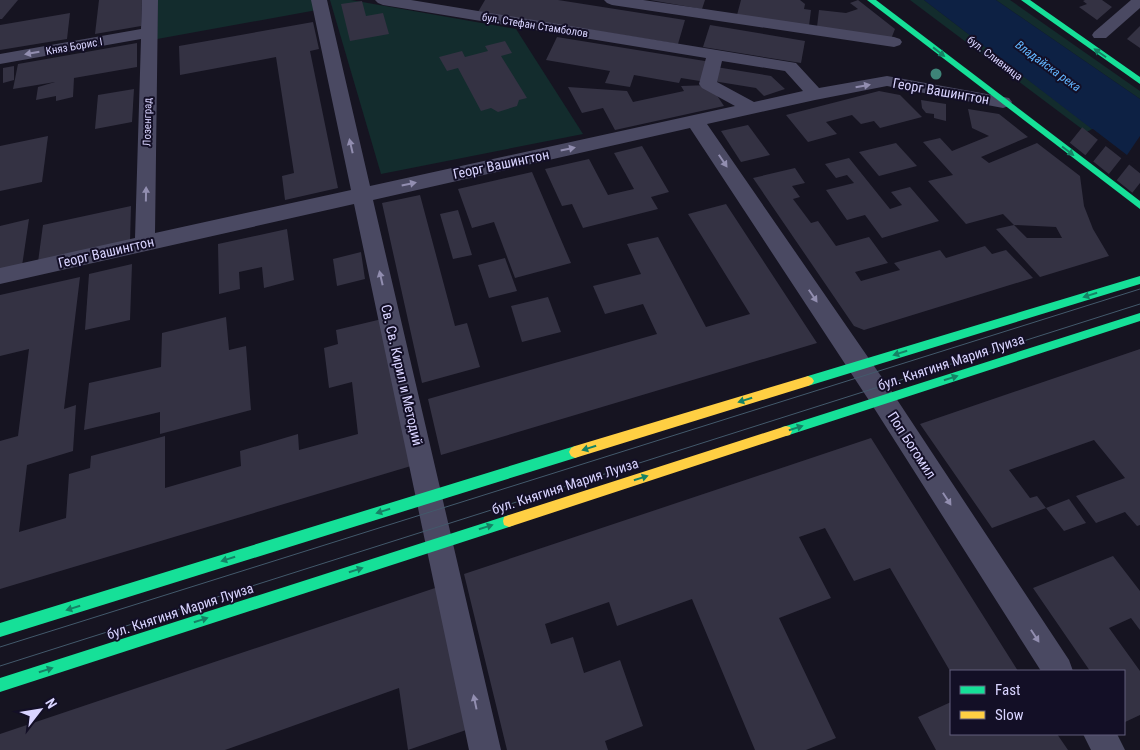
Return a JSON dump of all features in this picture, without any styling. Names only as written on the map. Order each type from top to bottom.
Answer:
[{"type":"main road","points":[[871,0],[1140,206]]},
{"type":"main road","points":[[1025,0],[1140,81]]},
{"type":"main road","name":"бул. Княгиня Мария Луиза","points":[[0,630],[1140,280]]},
{"type":"main road","name":"бул. Княгиня Мария Луиза","points":[[0,685],[1140,317]]},
{"type":"street","name":"Лозенград","points":[[145,243],[150,0]]},
{"type":"street","name":"Св. Св. Кирил и Методий","points":[[319,0],[485,750]]},
{"type":"street","name":"бул. Стефан Стамболов","points":[[383,0],[790,66],[815,94]]},
{"type":"street","points":[[612,0],[695,24],[894,42]]},
{"type":"street","points":[[1101,35],[1140,0]]},
{"type":"street","points":[[687,50],[695,24]]},
{"type":"street","name":"Княз Борис I","points":[[0,59],[149,32]]},
{"type":"street","points":[[715,54],[708,84],[752,108]]},
{"type":"street","name":"Георг Вашингтон","points":[[0,276],[815,94],[887,81],[1003,102]]},
{"type":"street","name":"Поп Богомил","points":[[696,121],[860,365],[1057,670]]},
{"type":"street","points":[[1099,735],[1109,750]]},
{"type":"green space","points":[[158,0],[313,0],[317,10],[157,39]]},
{"type":"green space","points":[[330,0],[351,0],[516,29],[583,134],[381,174]]},
{"type":"green space","points":[[910,0],[924,0],[1093,129],[1086,132]]},
{"type":"green space","points":[[996,0],[1010,0],[1140,91],[1140,99]]},
{"type":"water","name":"Владайска река","points":[[924,0],[996,0],[1140,99],[1140,166]]},
{"type":"pier","points":[[1093,129],[1127,155],[1140,136],[1140,168],[1090,130]]},
{"type":"building","points":[[0,0],[18,0],[2,19],[0,19]]},
{"type":"building","points":[[99,0],[142,0],[141,26],[95,34]]},
{"type":"building","points":[[485,0],[558,0],[685,20],[678,44],[478,12]]},
{"type":"building","points":[[650,0],[705,0],[702,9]]},
{"type":"building","points":[[741,0],[800,0],[805,4],[804,9],[811,10],[809,26],[737,15]]},
{"type":"building","points":[[858,0],[895,29],[891,39],[817,27],[819,10],[846,13],[858,9],[850,3]]},
{"type":"building","points":[[1085,0],[1102,0],[1112,7],[1097,20],[1079,7],[1087,4],[1083,1]]},
{"type":"building","points":[[362,1],[366,16],[383,13],[389,34],[350,41],[341,4]]},
{"type":"building","points":[[70,13],[67,39],[0,50],[0,25]]},
{"type":"building","points":[[313,22],[319,49],[310,51],[338,188],[285,200],[282,176],[294,173],[276,57],[180,75],[179,46]]},
{"type":"building","points":[[710,25],[805,41],[801,63],[703,47]]},
{"type":"building","points":[[1140,26],[1140,48],[1127,39]]},
{"type":"building","points":[[557,37],[711,62],[706,82],[681,78],[679,83],[634,75],[630,87],[605,83],[610,71],[546,60]]},
{"type":"building","points":[[505,41],[512,53],[501,56],[527,98],[519,100],[517,106],[498,112],[491,108],[481,111],[458,68],[447,71],[439,57],[462,51],[465,57],[488,51],[485,46]]},
{"type":"building","points":[[137,43],[137,67],[74,78],[73,97],[56,101],[56,96],[36,100],[38,87],[55,82],[13,89],[18,64]]},
{"type":"building","points":[[14,66],[14,80],[3,83],[3,68]]},
{"type":"building","points":[[716,67],[771,76],[785,89],[764,96],[756,88],[713,81]]},
{"type":"building","points":[[710,85],[724,106],[615,130],[603,108],[582,113],[568,87],[627,91],[633,102],[684,91],[681,86]]},
{"type":"building","points":[[134,89],[132,122],[95,129],[98,95]]},
{"type":"building","points":[[879,91],[900,95],[922,117],[880,128],[874,121],[861,124],[852,115],[826,122],[837,134],[808,142],[786,115]]},
{"type":"building","points":[[921,100],[946,104],[946,121],[934,118],[934,114],[926,113],[922,108]]},
{"type":"building","points":[[968,109],[999,114],[1028,137],[981,157],[989,163],[1037,143],[1080,176],[1084,206],[1093,229],[1109,256],[1040,277],[996,229],[1014,225],[1003,214],[966,224],[928,181],[953,175],[923,142],[940,138],[952,151],[989,136],[972,128]],"holes":[[[1014,225],[1056,227],[1062,238],[1027,238]]]},
{"type":"building","points":[[748,125],[770,155],[741,162],[721,131]]},
{"type":"building","points":[[48,136],[42,182],[0,191],[0,146]]},
{"type":"building","points":[[896,143],[917,166],[879,176],[859,152]]},
{"type":"building","points":[[642,146],[669,192],[651,197],[658,209],[583,228],[572,204],[562,206],[545,169],[589,159],[608,195],[634,189],[614,153]]},
{"type":"building","points":[[849,158],[890,209],[902,205],[891,192],[910,187],[939,221],[882,238],[865,215],[847,220],[826,190],[854,183],[847,175],[836,178],[825,164]]},
{"type":"building","points":[[795,168],[805,183],[792,186],[800,197],[793,199],[811,223],[818,221],[836,246],[869,237],[888,263],[855,272],[861,281],[900,270],[894,263],[940,250],[946,258],[985,246],[992,254],[1006,250],[1033,278],[864,330],[854,326],[753,178]]},
{"type":"building","points":[[532,172],[571,263],[515,278],[494,222],[472,228],[458,189]]},
{"type":"building","points":[[420,195],[455,326],[467,323],[480,367],[422,383],[382,203]]},
{"type":"building","points":[[726,204],[817,343],[441,455],[428,399],[657,334],[643,304],[605,314],[593,286],[641,274],[627,244],[658,237],[706,327],[750,314],[688,214]]},
{"type":"building","points":[[131,206],[130,242],[38,262],[43,225]]},
{"type":"building","points":[[458,210],[472,255],[453,259],[440,214]]},
{"type":"building","points":[[29,219],[22,266],[0,271],[0,226]]},
{"type":"building","points":[[287,229],[294,280],[264,288],[262,267],[239,272],[240,289],[219,294],[218,244]]},
{"type":"building","points":[[361,252],[365,279],[337,286],[333,259]]},
{"type":"building","points":[[505,258],[517,291],[489,298],[478,265]]},
{"type":"building","points":[[132,264],[130,320],[85,330],[89,274]]},
{"type":"building","points":[[80,277],[64,409],[76,405],[73,451],[27,465],[19,532],[66,518],[69,474],[90,468],[91,456],[165,436],[165,488],[241,466],[240,451],[298,434],[299,450],[358,434],[352,382],[329,388],[324,348],[338,344],[336,330],[382,319],[411,466],[0,589],[0,441],[18,436],[29,349],[0,356],[0,295]]},
{"type":"building","points":[[548,297],[561,332],[522,342],[511,306]]},
{"type":"building","points":[[226,317],[229,350],[246,346],[251,410],[160,434],[160,412],[84,430],[89,383],[161,367],[162,333]]},
{"type":"building","points":[[1140,349],[1140,525],[1137,526],[1125,512],[1096,523],[1076,496],[1125,478],[1094,440],[1009,470],[1030,498],[1037,496],[1046,508],[992,528],[920,424]]},
{"type":"building","points":[[871,438],[1017,670],[950,671],[890,568],[854,581],[825,528],[799,537],[831,598],[779,618],[836,738],[806,750],[755,750],[692,599],[617,626],[609,602],[545,624],[551,644],[573,637],[584,673],[620,660],[643,726],[605,741],[608,750],[507,750],[464,574]]},
{"type":"building","points":[[1069,499],[1086,523],[1064,531],[1046,508]]},
{"type":"building","points":[[1113,556],[1140,591],[1140,630],[1131,618],[1109,628],[1140,671],[1140,715],[1125,722],[1125,670],[1089,670],[1033,588]]},
{"type":"building","points":[[441,586],[469,729],[408,750],[399,688],[225,750],[0,750],[0,734]]},
{"type":"building","points":[[950,702],[950,735],[1058,735],[1068,750],[936,750],[918,717]]},
{"type":"tunnel","points":[[1076,135],[1140,186]]},
{"type":"tram line","points":[[0,647],[1140,289]]},
{"type":"tram line","points":[[0,666],[1140,304]]},
{"type":"traffic: fast","points":[[871,0],[1140,206]]},
{"type":"traffic: fast","points":[[1025,0],[1140,81]]},
{"type":"traffic: fast","points":[[808,381],[1140,280]]},
{"type":"traffic: fast","points":[[786,431],[1140,317]]},
{"type":"traffic: fast","points":[[0,630],[575,452]]},
{"type":"traffic: fast","points":[[0,685],[509,521]]},
{"type":"traffic: slow","points":[[575,452],[808,381]]},
{"type":"traffic: slow","points":[[509,521],[786,431]]}]
